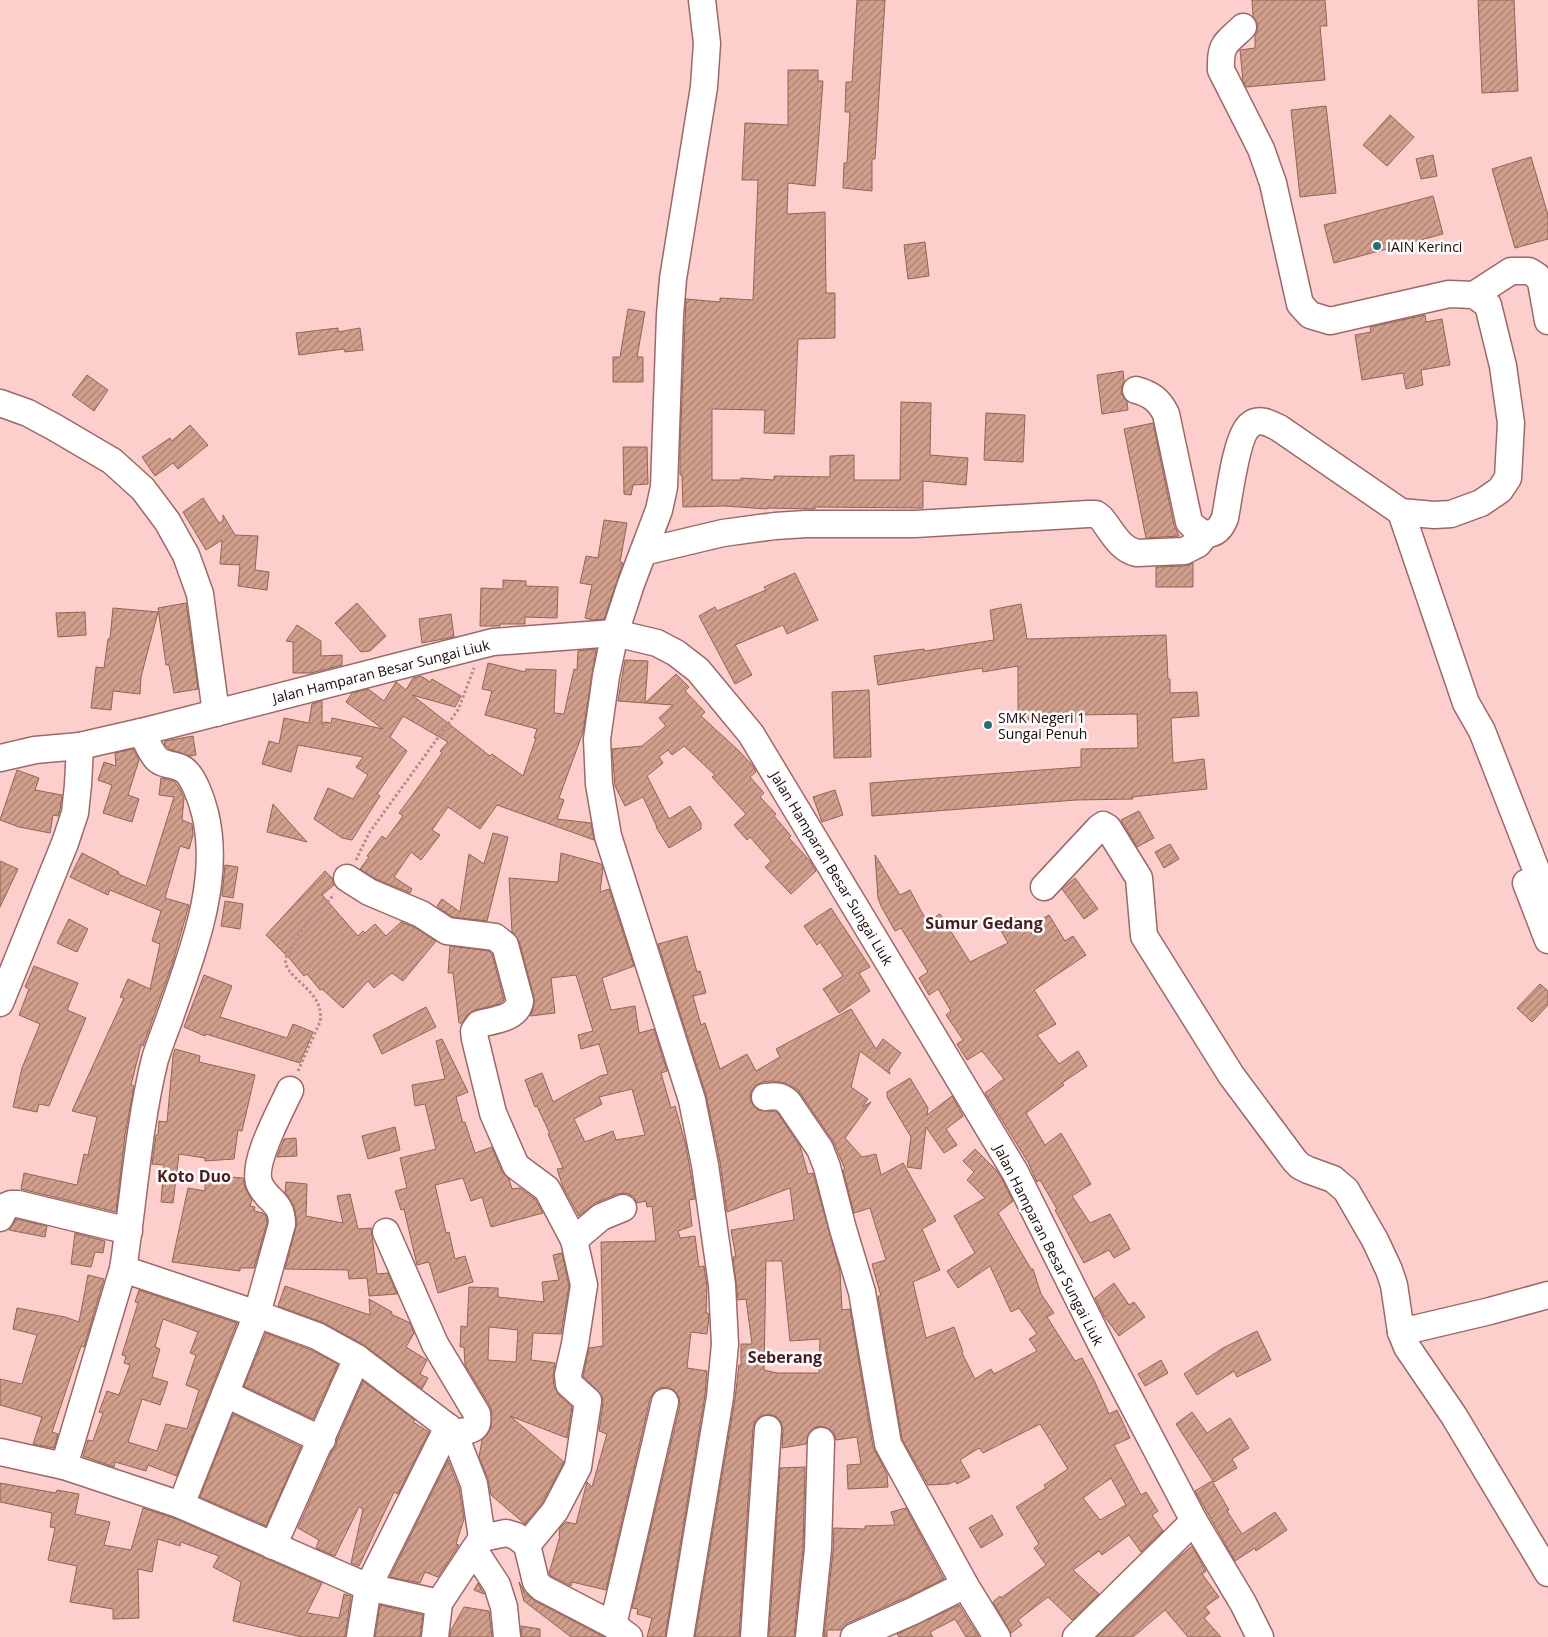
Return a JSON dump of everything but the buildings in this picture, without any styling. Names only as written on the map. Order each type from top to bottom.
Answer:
[{"type":"street","points":[[680,1637],[720,1398],[725,1344],[722,1285],[705,1165],[692,1100],[608,836],[599,784],[598,739],[606,676],[615,633],[659,510],[664,487],[673,279],[704,87],[707,43],[702,0]]},
{"type":"street","points":[[1136,390],[1154,397],[1161,404],[1166,414],[1189,522],[1196,531],[1206,534],[1216,533],[1221,527],[1225,518],[1244,433],[1251,424],[1258,421],[1267,422],[1280,428],[1401,512],[1434,515],[1451,514],[1481,503],[1500,490],[1508,478],[1511,422],[1503,366],[1488,304],[1474,295],[1449,294],[1330,321],[1310,315],[1300,304],[1273,183],[1260,149],[1221,70],[1220,56],[1224,45],[1243,27]]},
{"type":"street","points":[[1474,295],[1511,271],[1530,271],[1541,282],[1548,321]]},
{"type":"street","points":[[0,403],[34,416],[112,461],[143,489],[167,521],[186,556],[200,594],[216,713]]},
{"type":"street","points":[[1401,512],[1466,703],[1482,731],[1548,900]]},
{"type":"street","points":[[643,552],[723,533],[775,526],[806,524],[915,524],[1088,514],[1096,514],[1101,518],[1124,548],[1130,552],[1184,551],[1198,544],[1206,534]]},
{"type":"street","name":"Jalan Hamparan Besar Sungai Liuk","points":[[0,758],[35,750],[80,746],[142,732],[493,642],[615,633],[657,643],[676,653],[698,670],[752,734],[1015,1172],[1101,1344],[1194,1521],[1243,1603],[1260,1637]]},
{"type":"street","points":[[1466,703],[1470,736],[1548,940]]},
{"type":"street","points":[[64,1466],[123,1269],[141,1134],[156,1058],[191,956],[207,898],[209,836],[205,812],[189,774],[180,767],[161,762],[157,759],[142,732]]},
{"type":"street","points":[[0,1003],[68,836],[75,813],[80,746]]},
{"type":"street","points":[[1044,887],[1102,825],[1108,828],[1140,878],[1144,936],[1232,1074],[1295,1161],[1308,1170],[1334,1179],[1346,1190],[1375,1240],[1389,1270],[1407,1348],[1454,1416],[1548,1573]]},
{"type":"street","points":[[347,878],[370,892],[421,914],[447,931],[495,937],[505,945],[520,1001],[518,1008],[511,1015],[479,1024],[474,1031],[475,1039],[493,1114],[516,1166],[547,1189],[574,1240],[584,1286],[568,1375],[569,1384],[588,1401],[578,1467],[555,1511],[527,1545]]},
{"type":"street","points":[[181,1505],[257,1314],[282,1224],[282,1214],[275,1202],[260,1186],[257,1178],[258,1166],[268,1137],[290,1090]]},
{"type":"street","points":[[765,1097],[776,1096],[788,1102],[820,1150],[828,1167],[843,1229],[862,1292],[888,1444],[965,1585],[997,1637]]},
{"type":"street","points":[[0,1218],[6,1206],[18,1204],[129,1231]]},
{"type":"street","points":[[574,1240],[602,1217],[623,1208]]},
{"type":"street","points":[[360,1637],[368,1587],[459,1430],[477,1425],[478,1420],[477,1414],[435,1344],[386,1232]]},
{"type":"street","points":[[123,1269],[317,1336],[357,1358],[459,1430],[474,1484],[478,1544],[497,1585],[504,1607],[507,1637]]},
{"type":"street","points":[[1402,1332],[1548,1295]]},
{"type":"street","points":[[273,1546],[357,1358]]},
{"type":"street","points":[[226,1394],[322,1440]]},
{"type":"street","points":[[436,1637],[439,1603],[478,1544],[506,1533],[516,1536],[527,1545],[536,1582],[542,1588],[621,1631],[665,1402]]},
{"type":"street","points":[[754,1637],[768,1430]]},
{"type":"street","points":[[809,1637],[818,1549],[822,1441]]},
{"type":"street","points":[[0,1452],[64,1466],[181,1505],[368,1587],[439,1603]]},
{"type":"street","points":[[1076,1637],[1194,1521]]},
{"type":"street","points":[[854,1637],[913,1612],[965,1585]]},
{"type":"place","name":"IAIN Kerinci","points":[[1377,246]]},
{"type":"place","name":"SMK Negeri 1 Sungai Penuh","points":[[988,725]]},
{"type":"district","name":"Sumur Gedang","points":[[984,923]]},
{"type":"district","name":"Koto Duo","points":[[194,1176]]},
{"type":"district","name":"Seberang","points":[[785,1357]]}]
